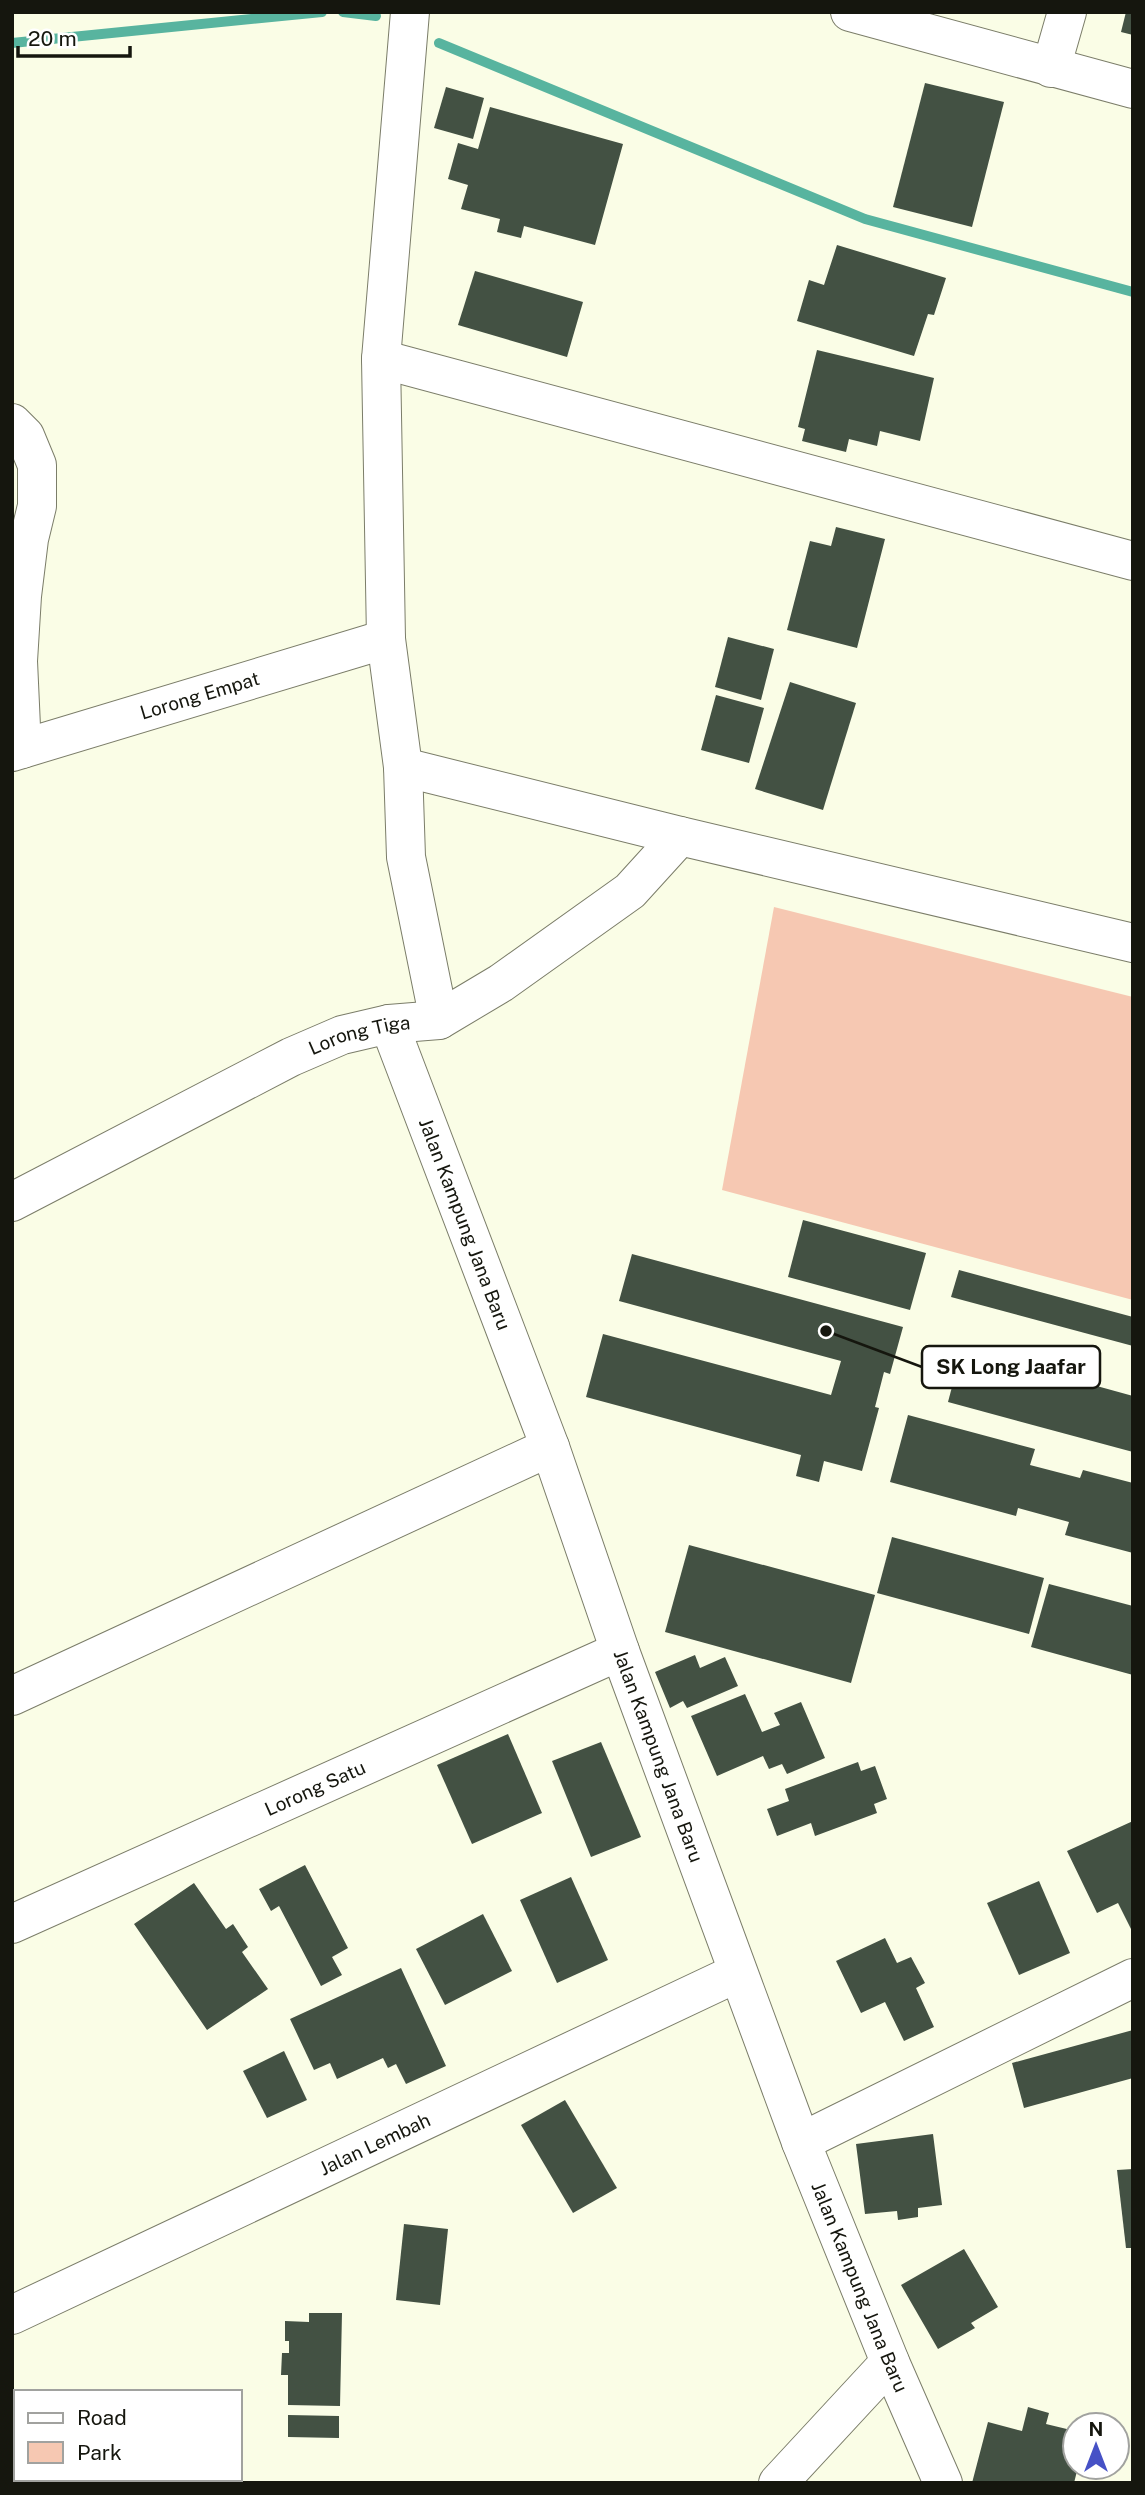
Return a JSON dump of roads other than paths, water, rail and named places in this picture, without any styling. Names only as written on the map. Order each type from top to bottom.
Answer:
[{"type":"street","points":[[410,12],[381,359],[386,639],[402,767],[406,857],[439,1020]]},
{"type":"street","points":[[850,12],[1133,89]]},
{"type":"street","points":[[1051,68],[1067,12]]},
{"type":"street","points":[[381,359],[1133,561]]},
{"type":"street","points":[[12,423],[25,436],[37,465],[37,506],[29,539],[23,585],[18,661],[17,751]]},
{"type":"street","name":"Lorong Empat","points":[[17,751],[386,639]]},
{"type":"street","points":[[402,767],[1133,943]]},
{"type":"street","name":"Lorong Tiga","points":[[12,1202],[291,1057],[342,1035],[390,1024],[439,1020],[501,983],[630,891],[680,836]]},
{"type":"street","name":"Jalan Kampung Jana Baru","points":[[390,1024],[550,1447],[620,1651],[801,2142],[890,2362],[943,2483]]},
{"type":"street","points":[[12,1696],[550,1447]]},
{"type":"street","name":"Lorong Satu","points":[[12,1924],[620,1651]]},
{"type":"street","name":"Jalan Lembah","points":[[12,2315],[737,1973]]},
{"type":"street","points":[[801,2142],[1133,1978]]},
{"type":"street","points":[[778,2483],[890,2362]]},
{"type":"waterway","points":[[12,43],[322,12]]},
{"type":"waterway","points":[[343,12],[376,16]]},
{"type":"waterway","points":[[439,43],[865,219],[1133,292]]},
{"type":"place","name":"SK Long Jaafar","points":[[826,1331]]}]
